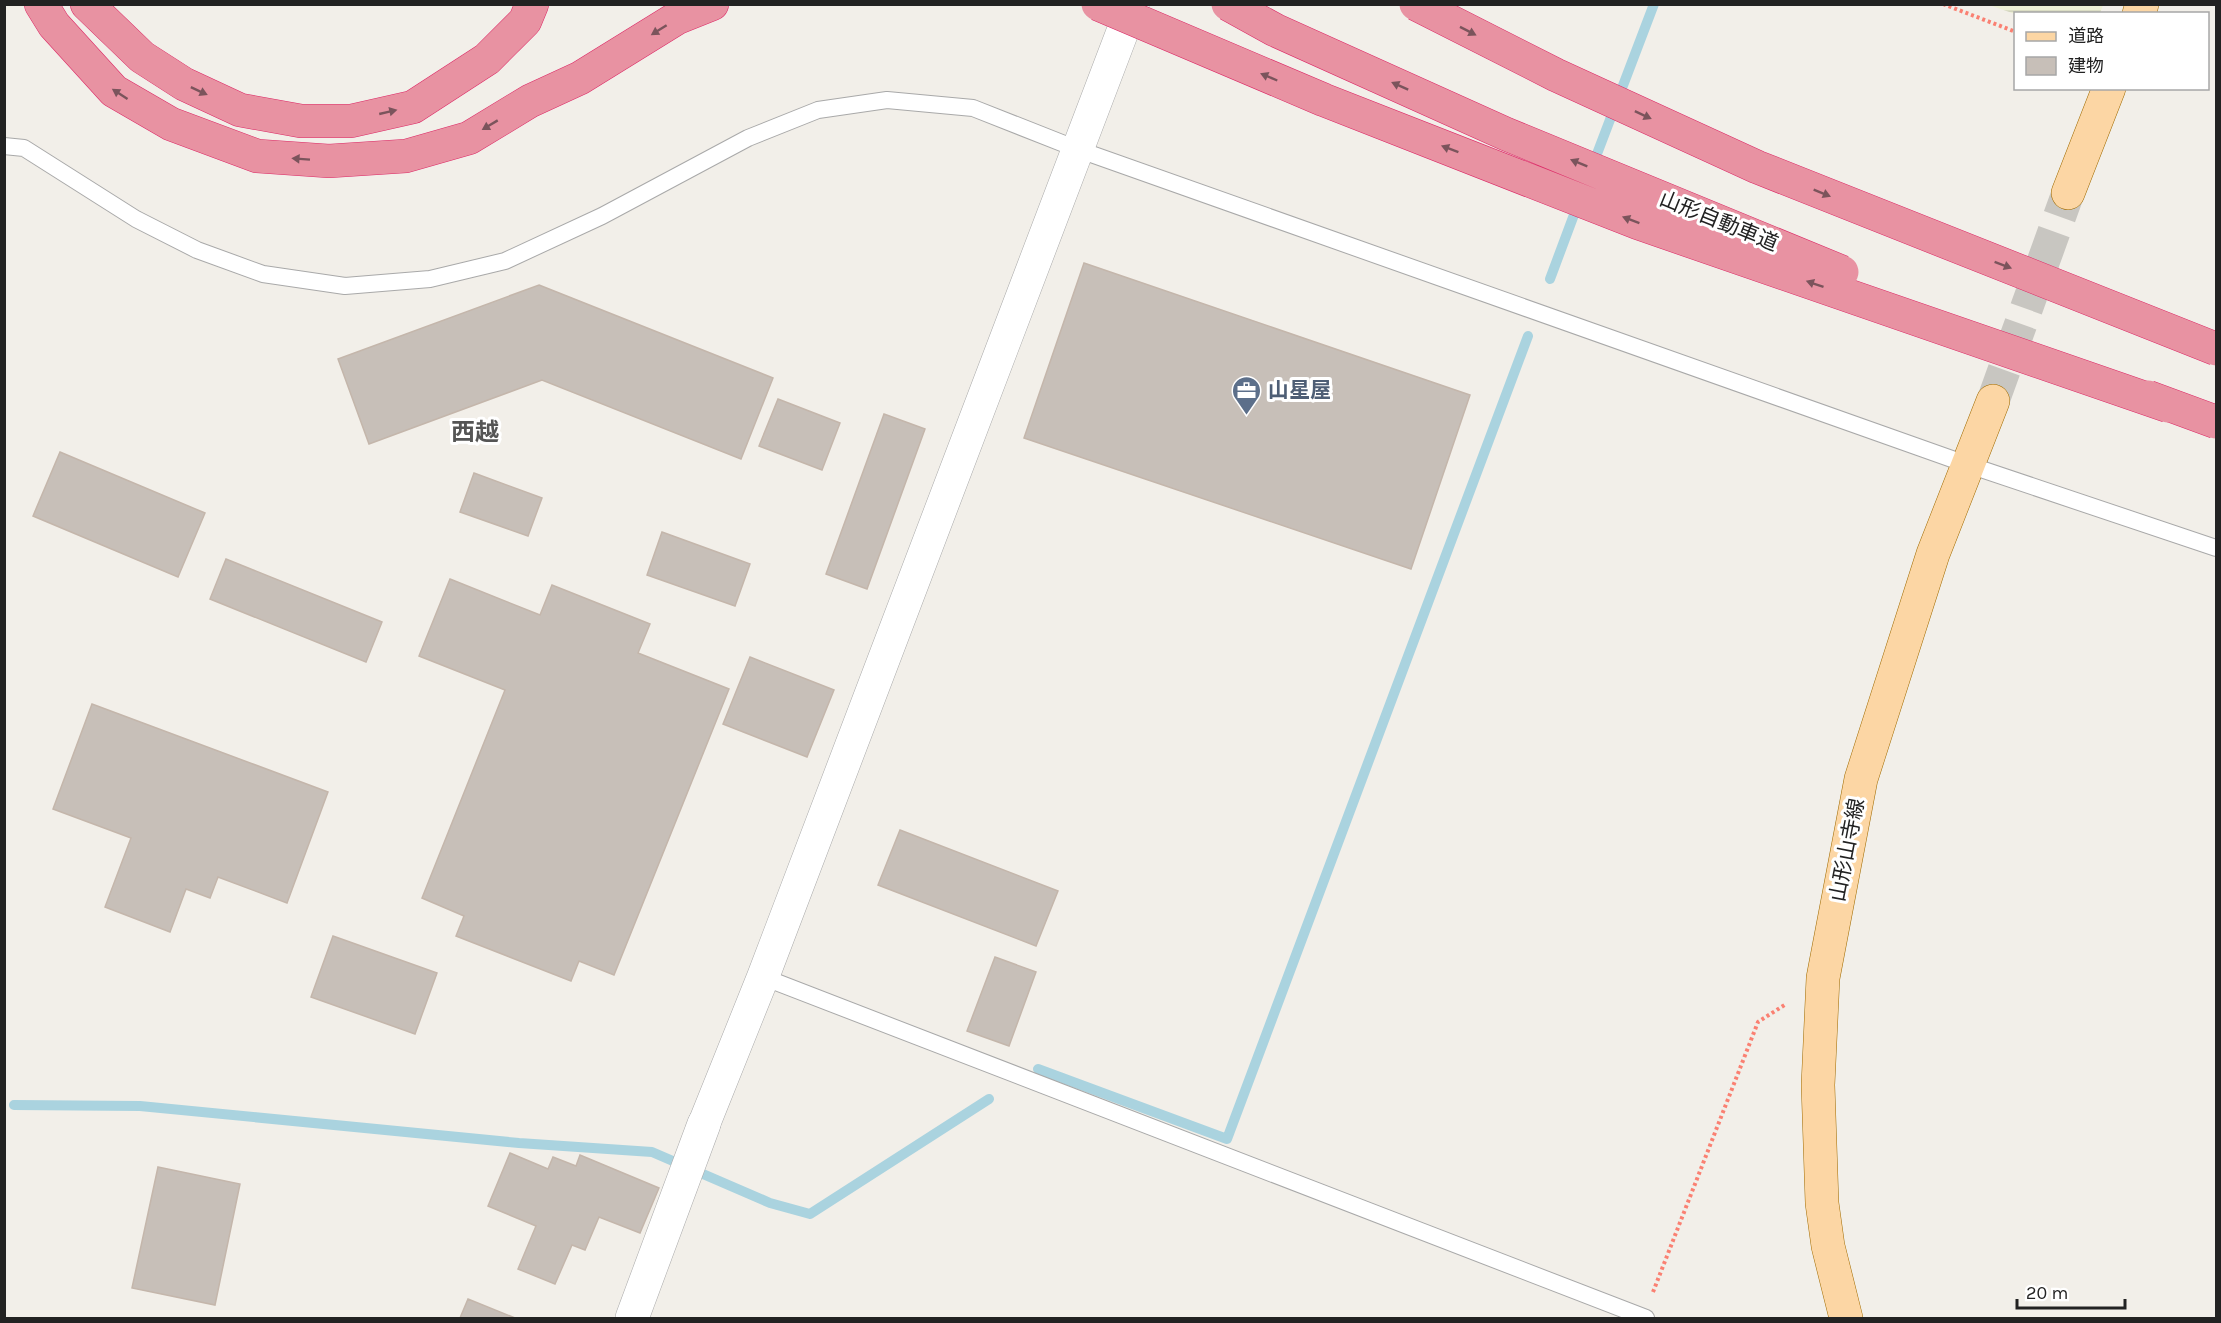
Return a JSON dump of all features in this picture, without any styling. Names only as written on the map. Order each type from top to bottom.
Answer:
[{"type":"highway","points":[[41,4],[54,25],[114,91],[171,124],[257,156],[329,161],[406,156],[469,138],[530,101],[580,78],[677,18],[712,4]]},
{"type":"highway","points":[[87,4],[142,57],[184,84],[240,110],[301,121],[351,121],[413,106],[488,59],[525,21],[532,4]]},
{"type":"highway","points":[[1098,4],[1324,100],[1638,223],[2168,406]]},
{"type":"highway","name":"山形自動車道","points":[[1228,4],[1275,30],[1506,134],[2168,406],[2217,422]]},
{"type":"highway","points":[[1416,4],[1556,75],[1757,167],[2217,349]]},
{"type":"main road","points":[[2068,193],[2108,90]]},
{"type":"main road","name":"山形山寺線","points":[[1846,1318],[1828,1246],[1822,1203],[1818,1085],[1823,978],[1861,779],[1933,554],[1966,464],[1993,401]]},
{"type":"street","points":[[632,1318],[704,1124],[763,977],[1133,4]]},
{"type":"lane","points":[[4,146],[24,148],[136,219],[197,250],[263,274],[345,286],[430,279],[506,261],[602,216],[748,138],[818,110],[886,100],[973,108],[1077,149],[1966,464],[2217,548]]},
{"type":"lane","points":[[763,977],[1644,1318]]},
{"type":"path","points":[[1943,4],[2014,31]]},
{"type":"path","points":[[1644,1318],[1758,1022],[1823,978]]},
{"type":"green space","points":[[2103,4],[2100,12],[2014,14],[1989,5]]},
{"type":"building","name":"山星屋","points":[[1084,263],[1470,395],[1411,569],[1024,438]]},
{"type":"building","points":[[539,285],[773,378],[741,459],[542,380],[369,444],[338,359]]},
{"type":"building","points":[[778,399],[840,423],[822,470],[759,446]]},
{"type":"building","points":[[884,414],[925,429],[867,589],[826,574]]},
{"type":"building","points":[[60,452],[205,513],[178,577],[33,516]]},
{"type":"building","points":[[474,473],[542,498],[528,536],[460,512]]},
{"type":"building","points":[[662,532],[750,564],[735,606],[647,575]]},
{"type":"building","points":[[226,559],[382,622],[366,662],[210,599]]},
{"type":"building","points":[[450,579],[540,615],[552,585],[650,624],[638,653],[729,689],[614,975],[579,961],[571,981],[456,936],[464,916],[422,898],[505,690],[419,656]]},
{"type":"building","points":[[750,657],[834,690],[807,757],[723,724]]},
{"type":"building","points":[[92,704],[328,792],[287,903],[218,877],[210,898],[186,889],[170,932],[105,907],[131,838],[53,809]]},
{"type":"building","points":[[900,830],[1058,891],[1036,946],[878,885]]},
{"type":"building","points":[[333,936],[437,973],[415,1034],[311,997]]},
{"type":"building","points":[[995,957],[1036,972],[1009,1046],[967,1031]]},
{"type":"building","points":[[510,1153],[548,1169],[553,1157],[576,1166],[580,1155],[659,1188],[640,1233],[599,1217],[585,1250],[572,1245],[555,1284],[518,1269],[536,1226],[488,1206]]},
{"type":"building","points":[[158,1167],[240,1184],[215,1305],[132,1288]]},
{"type":"building","points":[[468,1299],[515,1318],[460,1318]]},
{"type":"waterway","points":[[1592,167],[1654,4]]},
{"type":"waterway","points":[[1550,279],[1578,204]]},
{"type":"waterway","points":[[1038,1069],[1227,1139],[1528,336]]},
{"type":"waterway","points":[[14,1105],[140,1106],[519,1143],[652,1152],[770,1203],[810,1214],[989,1099]]},
{"type":"tunnel","points":[[1993,401],[2068,193]]},
{"type":"place","name":"山星屋","points":[[1247,416]]},
{"type":"district","name":"西越","points":[[475,432]]}]
